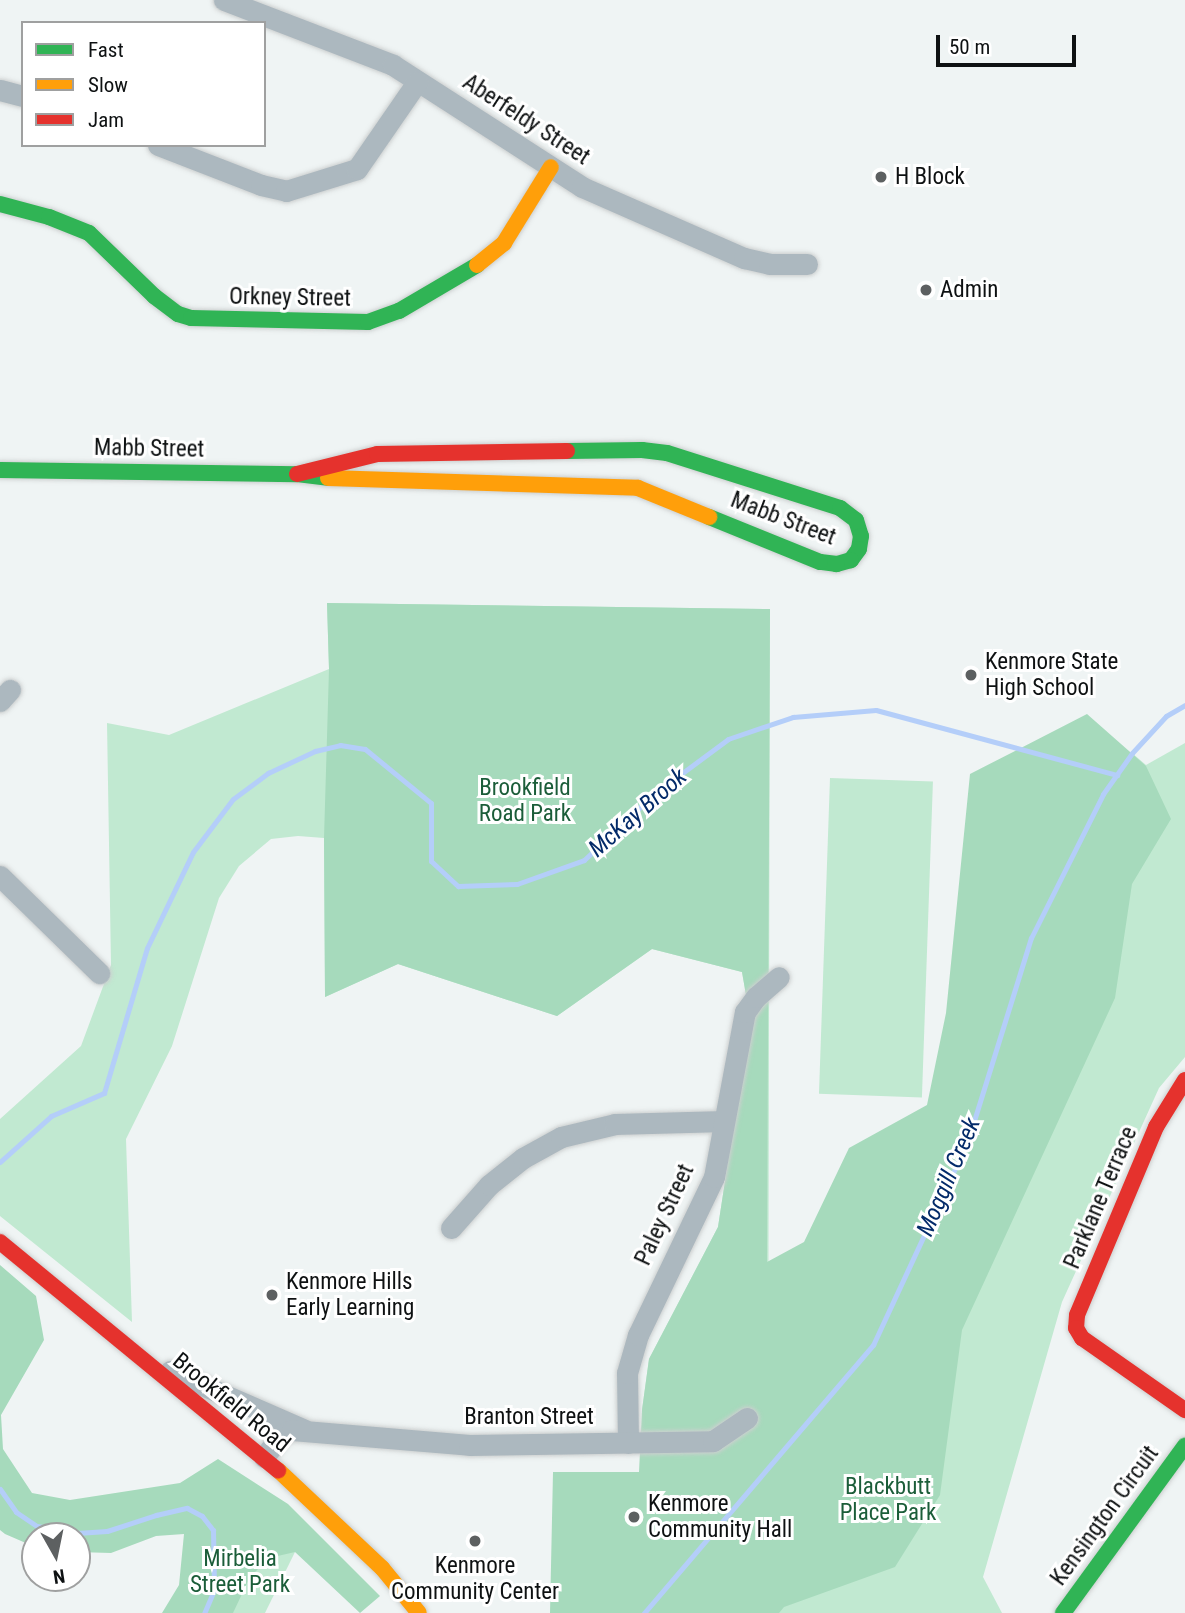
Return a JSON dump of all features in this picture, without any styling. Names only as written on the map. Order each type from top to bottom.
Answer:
[{"type":"street","name":"Aberfeldy Street","points":[[228,1],[393,65],[582,187],[744,258],[769,264],[807,264]]},
{"type":"street","points":[[163,147],[261,185],[286,191],[357,169],[417,82]]},
{"type":"street","points":[[0,90],[21,95]]},
{"type":"street","name":"Orkney Street","points":[[0,204],[48,217],[89,233],[154,296],[178,314],[191,318],[368,322],[399,311],[482,262],[504,243],[551,167]]},
{"type":"street","name":"Mabb Street","points":[[0,470],[297,474],[325,478],[638,488],[820,562],[837,564],[851,560],[859,549],[861,536],[856,520],[840,508],[667,453],[642,450],[377,454],[297,474]]},
{"type":"street","points":[[0,876],[99,973]]},
{"type":"street","name":"Paley Street","points":[[628,1443],[627,1373],[635,1348],[714,1177],[745,1012],[756,997],[779,977]]},
{"type":"street","name":"Parklane Terrace","points":[[1185,1080],[1156,1127],[1077,1315],[1076,1328],[1082,1338],[1185,1410]]},
{"type":"street","points":[[451,1227],[489,1185],[523,1158],[561,1137],[615,1124],[724,1121]]},
{"type":"street","name":"Brookfield Road","points":[[0,1242],[139,1358],[264,1457],[382,1568],[419,1613]]},
{"type":"street","name":"Branton Street","points":[[139,1358],[305,1430]]},
{"type":"street","name":"Branton Street","points":[[264,1457],[282,1434],[305,1430],[469,1445],[713,1441],[747,1418]]},
{"type":"street","name":"Kensington Circuit","points":[[1063,1613],[1185,1446]]},
{"type":"green space","name":"Brookfield Road Park","points":[[327,603],[770,609],[768,1467],[1132,753],[1146,765],[1185,743],[1185,1057],[1159,1088],[1062,1302],[983,1577],[1002,1613],[644,1613],[642,1410],[649,1359],[718,1227],[750,1018],[742,972],[652,949],[557,1016],[398,964],[325,997],[324,838],[298,836],[271,839],[239,866],[219,898],[172,1046],[126,1139],[132,1322],[0,1216],[0,1119],[81,1046],[111,965],[107,723],[169,735],[329,669]]},
{"type":"green space","name":"Blackbutt Place Park","points":[[327,603],[770,609],[767,1262],[804,1242],[849,1148],[927,1105],[946,1013],[970,774],[1087,714],[1146,766],[1171,819],[1132,884],[1115,998],[962,1330],[940,1495],[895,1567],[784,1607],[779,1613],[550,1613],[553,1472],[639,1472],[642,1410],[649,1359],[718,1227],[750,1018],[742,972],[652,949],[557,1016],[398,964],[325,997],[324,838],[329,669]]},
{"type":"green space","points":[[830,778],[933,782],[922,1097],[819,1094]]},
{"type":"green space","points":[[0,1265],[36,1296],[44,1340],[1,1415],[3,1449],[32,1493],[70,1500],[180,1483],[218,1459],[288,1504],[380,1596],[360,1613],[295,1552],[269,1558],[250,1577],[233,1613],[162,1613],[179,1585],[184,1534],[156,1536],[111,1553],[91,1552],[91,1522],[21,1522],[21,1541],[0,1530]]},
{"type":"green space","name":"Mirbelia Street Park","points":[[231,1507],[295,1552],[265,1613],[172,1613]]},
{"type":"waterway","name":"Moggill Creek","points":[[644,1613],[873,1345],[968,1140],[1031,938],[1103,794],[1132,753],[1166,716],[1185,705]]},
{"type":"waterway","name":"McKay Brook","points":[[0,1162],[51,1116],[104,1093],[147,948],[193,852],[233,799],[268,773],[315,751],[340,745],[365,749],[431,803],[431,861],[458,886],[517,884],[584,860],[654,794],[728,739],[793,717],[876,710],[1117,775]]},
{"type":"waterway","name":"McKay Brook","points":[[0,1489],[16,1512],[37,1526],[77,1533],[107,1531],[187,1508],[202,1516],[213,1530],[214,1590],[204,1613]]},
{"type":"traffic: fast","points":[[0,204],[49,217],[89,233],[154,296],[178,314],[191,318],[368,322],[399,311],[477,265]]},
{"type":"traffic: fast","points":[[567,451],[642,450],[667,453],[840,508],[856,520],[861,536],[859,549],[851,560],[837,564],[820,562],[709,517]]},
{"type":"traffic: fast","points":[[0,470],[297,474],[328,478]]},
{"type":"traffic: fast","points":[[1063,1613],[1185,1446]]},
{"type":"traffic: slow","points":[[477,265],[504,243],[551,167]]},
{"type":"traffic: slow","points":[[328,478],[638,488],[709,517]]},
{"type":"traffic: slow","points":[[278,1470],[382,1568],[419,1613]]},
{"type":"traffic: jam","points":[[297,474],[377,454],[567,451]]},
{"type":"traffic: jam","points":[[1185,1080],[1156,1127],[1077,1315],[1076,1328],[1082,1338],[1185,1410]]},
{"type":"traffic: jam","points":[[0,1242],[278,1470]]},
{"type":"place","name":"H Block","points":[[881,177]]},
{"type":"place","name":"Admin","points":[[926,290]]},
{"type":"place","name":"Kenmore State High School","points":[[971,675]]},
{"type":"place","name":"Kenmore Hills Early Learning","points":[[272,1295]]},
{"type":"place","name":"Kenmore Community Hall","points":[[634,1517]]},
{"type":"place","name":"Kenmore Community Center","points":[[475,1541]]}]
